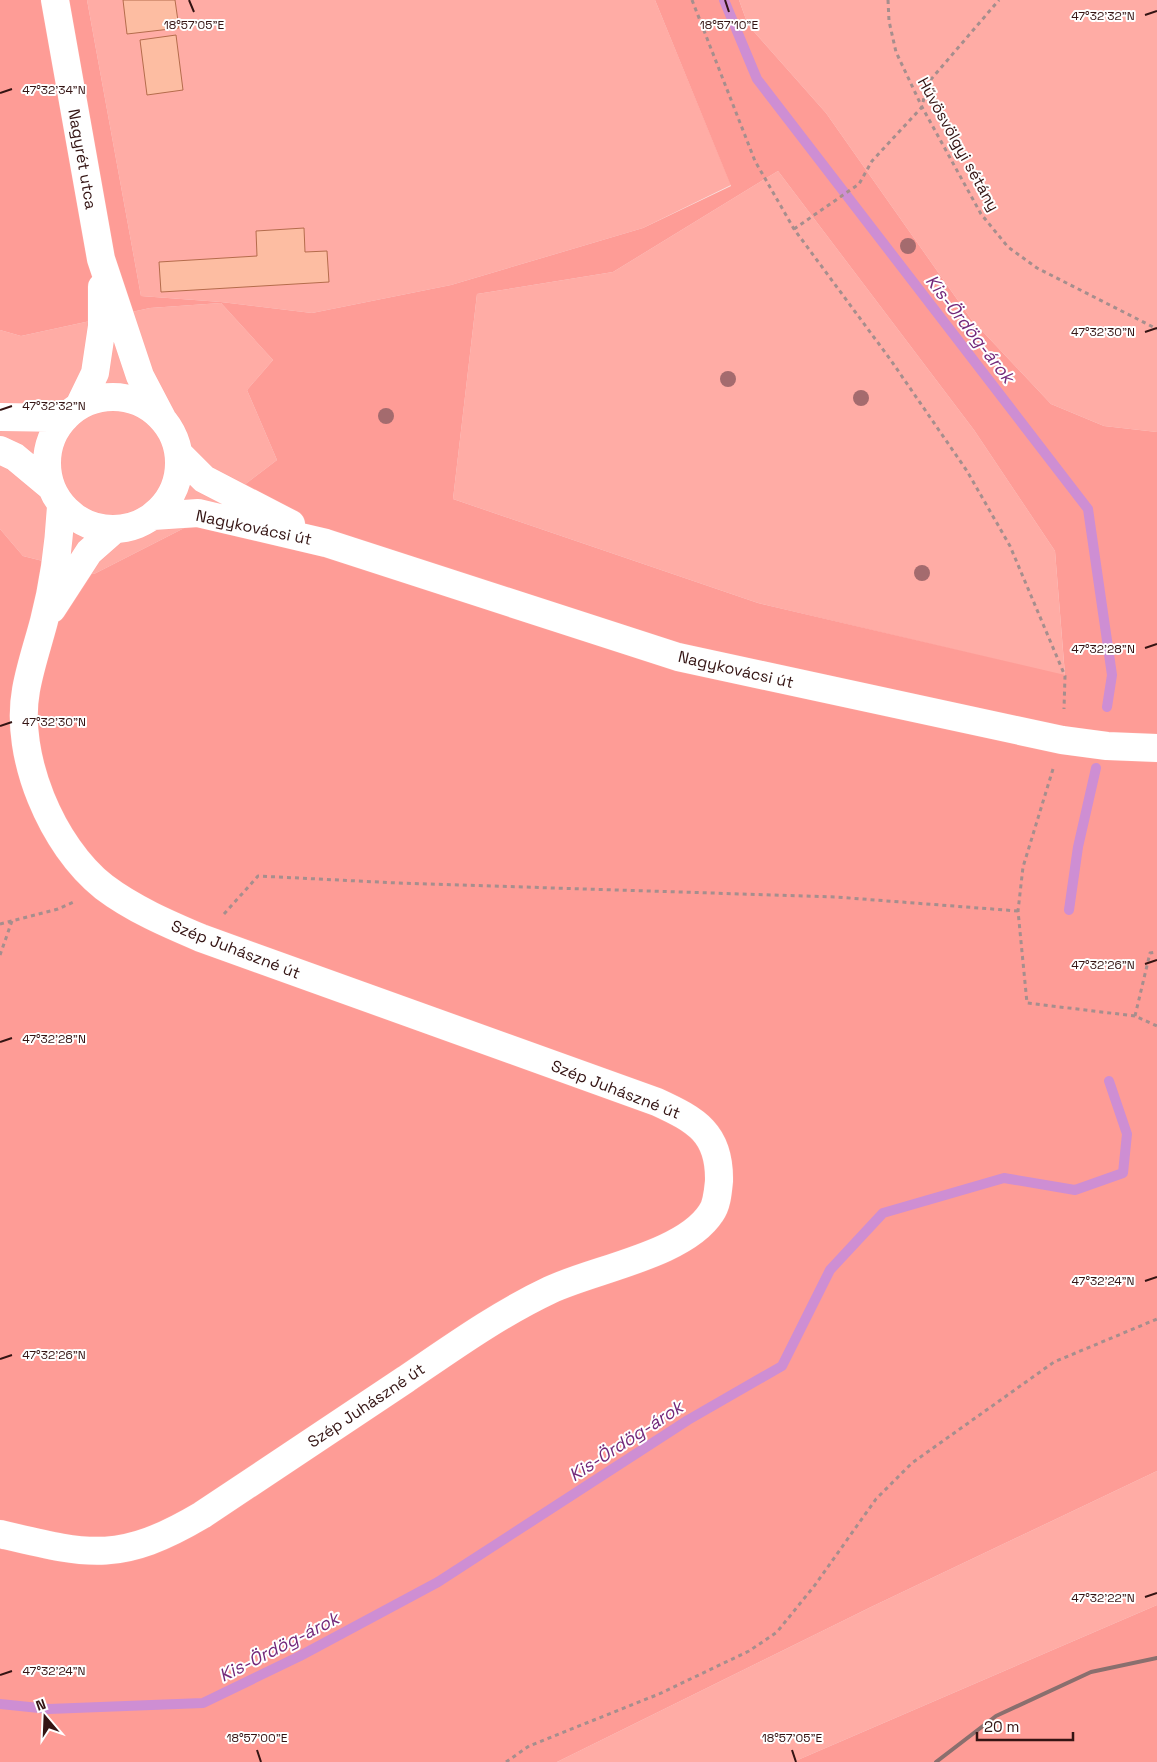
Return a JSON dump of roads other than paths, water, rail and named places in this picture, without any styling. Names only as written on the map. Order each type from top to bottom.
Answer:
[{"type":"street","name":"Nagyrét utca","points":[[55,0],[101,260],[140,376],[162,418]]},
{"type":"street","name":"Nagyrét utca","points":[[72,412],[95,373],[102,326],[101,260]]},
{"type":"street","points":[[0,417],[72,412],[102,398],[114,397],[136,401],[148,407],[162,418],[172,433],[179,454],[179,469],[170,496],[153,516],[132,527],[114,530],[92,527],[80,521],[15,457],[0,450]]},
{"type":"street","points":[[56,496],[46,463],[50,441],[72,412]]},
{"type":"street","name":"Nagykovácsi út","points":[[179,454],[204,479],[326,542]]},
{"type":"street","name":"Szép Juhászné út","points":[[0,1534],[63,1549],[94,1552],[124,1549],[153,1541],[202,1515],[502,1314],[560,1285],[675,1243],[697,1229],[712,1212],[718,1191],[719,1168],[715,1149],[707,1134],[689,1116],[657,1102],[202,938],[150,915],[104,887],[74,855],[50,818],[36,786],[27,754],[24,727],[25,693],[44,621],[59,546],[56,496]]},
{"type":"street","name":"Nagykovácsi út","points":[[153,516],[198,513],[326,542],[678,657],[1062,740],[1107,746],[1157,748]]},
{"type":"street","name":"Szép Juhászné út","points":[[44,621],[89,552],[114,530]]},
{"type":"waterway","name":"Kis-Ördög-árok","points":[[724,0],[757,79],[1088,509],[1112,675],[1107,707]]},
{"type":"waterway","name":"Kis-Ördög-árok","points":[[1069,910],[1078,847],[1096,768]]},
{"type":"waterway","name":"Kis-Ördög-árok","points":[[0,1704],[49,1709],[203,1703],[300,1656],[438,1582],[688,1420],[782,1366],[830,1270],[883,1213],[1004,1178],[1075,1190],[1123,1173],[1127,1134],[1109,1081]]},
{"type":"railway","points":[[936,1762],[996,1716],[1091,1672],[1157,1658]]}]
